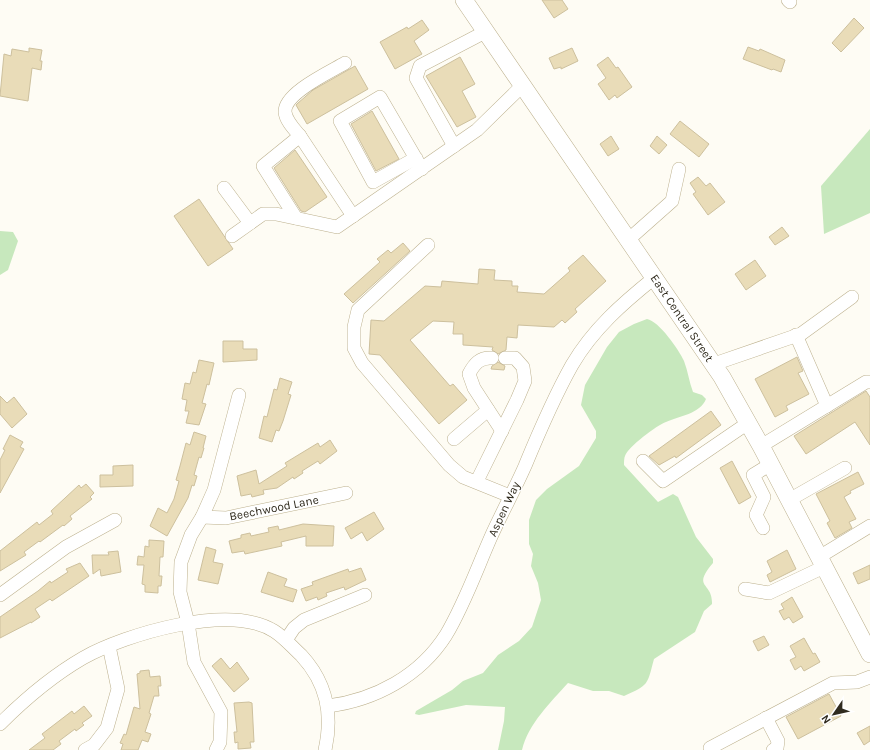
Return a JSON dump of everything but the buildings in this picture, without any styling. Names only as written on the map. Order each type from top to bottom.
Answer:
[{"type":"main road","name":"East Central Street","points":[[464,0],[714,364],[771,464],[870,654]]},
{"type":"street","points":[[454,146],[416,78],[420,66],[486,32]]},
{"type":"street","points":[[346,63],[305,87],[293,96],[287,103],[285,112],[289,122],[300,136],[353,216]]},
{"type":"street","points":[[419,163],[380,97],[340,121],[373,182],[419,163],[454,146],[477,130],[522,86]]},
{"type":"street","points":[[296,218],[263,166],[300,136]]},
{"type":"street","points":[[232,236],[263,214],[276,214],[337,227],[419,163]]},
{"type":"street","points":[[628,240],[672,201],[679,169]]},
{"type":"street","points":[[224,188],[250,223]]},
{"type":"street","points":[[428,245],[358,310],[354,327],[354,348],[362,363],[463,477],[477,481],[510,496]]},
{"type":"street","name":"Aspen Way","points":[[328,706],[362,700],[380,693],[409,675],[437,648],[446,635],[468,592],[539,430],[573,364],[592,334],[618,307],[654,278]]},
{"type":"street","points":[[714,364],[796,335],[852,297]]},
{"type":"street","points":[[796,335],[827,406]]},
{"type":"street","points":[[492,358],[487,358],[474,364],[469,374],[474,388],[502,431]]},
{"type":"street","points":[[477,481],[525,381],[523,367],[515,358],[505,358]]},
{"type":"street","points":[[761,446],[866,382],[870,382]]},
{"type":"street","points":[[216,750],[220,742],[221,712],[194,662],[188,623],[180,592],[181,562],[191,535],[202,517],[214,490],[239,395]]},
{"type":"street","points":[[454,439],[488,410]]},
{"type":"street","points":[[643,461],[663,481],[748,423]]},
{"type":"street","points":[[764,528],[756,515],[764,497],[753,475],[771,464]]},
{"type":"street","points":[[789,500],[845,468]]},
{"type":"street","name":"Beechwood Lane","points":[[202,517],[226,518],[346,493]]},
{"type":"street","points":[[0,595],[66,547],[115,520]]},
{"type":"street","points":[[745,589],[769,593],[822,562],[870,526]]},
{"type":"street","points":[[286,640],[294,628],[304,620],[365,595]]},
{"type":"street","points":[[0,724],[38,688],[82,658],[109,646],[141,634],[188,623],[217,620],[238,621],[273,630],[286,640],[309,664],[322,686],[328,706],[329,730],[325,750]]},
{"type":"street","points":[[85,750],[94,745],[107,728],[118,689],[109,646]]},
{"type":"street","points":[[711,750],[710,748],[833,683],[857,682],[870,677]]},
{"type":"street","points":[[766,718],[778,741],[776,748],[773,750]]},
{"type":"green space","points":[[870,129],[870,213],[824,234],[821,186]]},
{"type":"green space","points":[[0,231],[13,232],[18,241],[8,270],[0,275]]},
{"type":"green space","points":[[647,319],[663,330],[673,343],[684,361],[693,392],[702,395],[706,399],[699,408],[689,414],[656,427],[643,437],[627,452],[624,465],[658,502],[673,494],[678,497],[696,537],[713,559],[713,563],[707,571],[703,581],[711,597],[712,604],[704,611],[695,632],[654,659],[646,683],[638,689],[624,696],[609,691],[593,691],[568,683],[535,722],[529,731],[522,750],[498,750],[504,721],[505,707],[466,705],[419,715],[415,714],[416,711],[452,690],[463,681],[483,673],[498,655],[519,641],[532,627],[541,600],[538,583],[531,566],[533,554],[529,544],[529,520],[536,500],[547,489],[579,466],[596,438],[596,431],[581,405],[585,385],[607,347],[619,332]]}]
